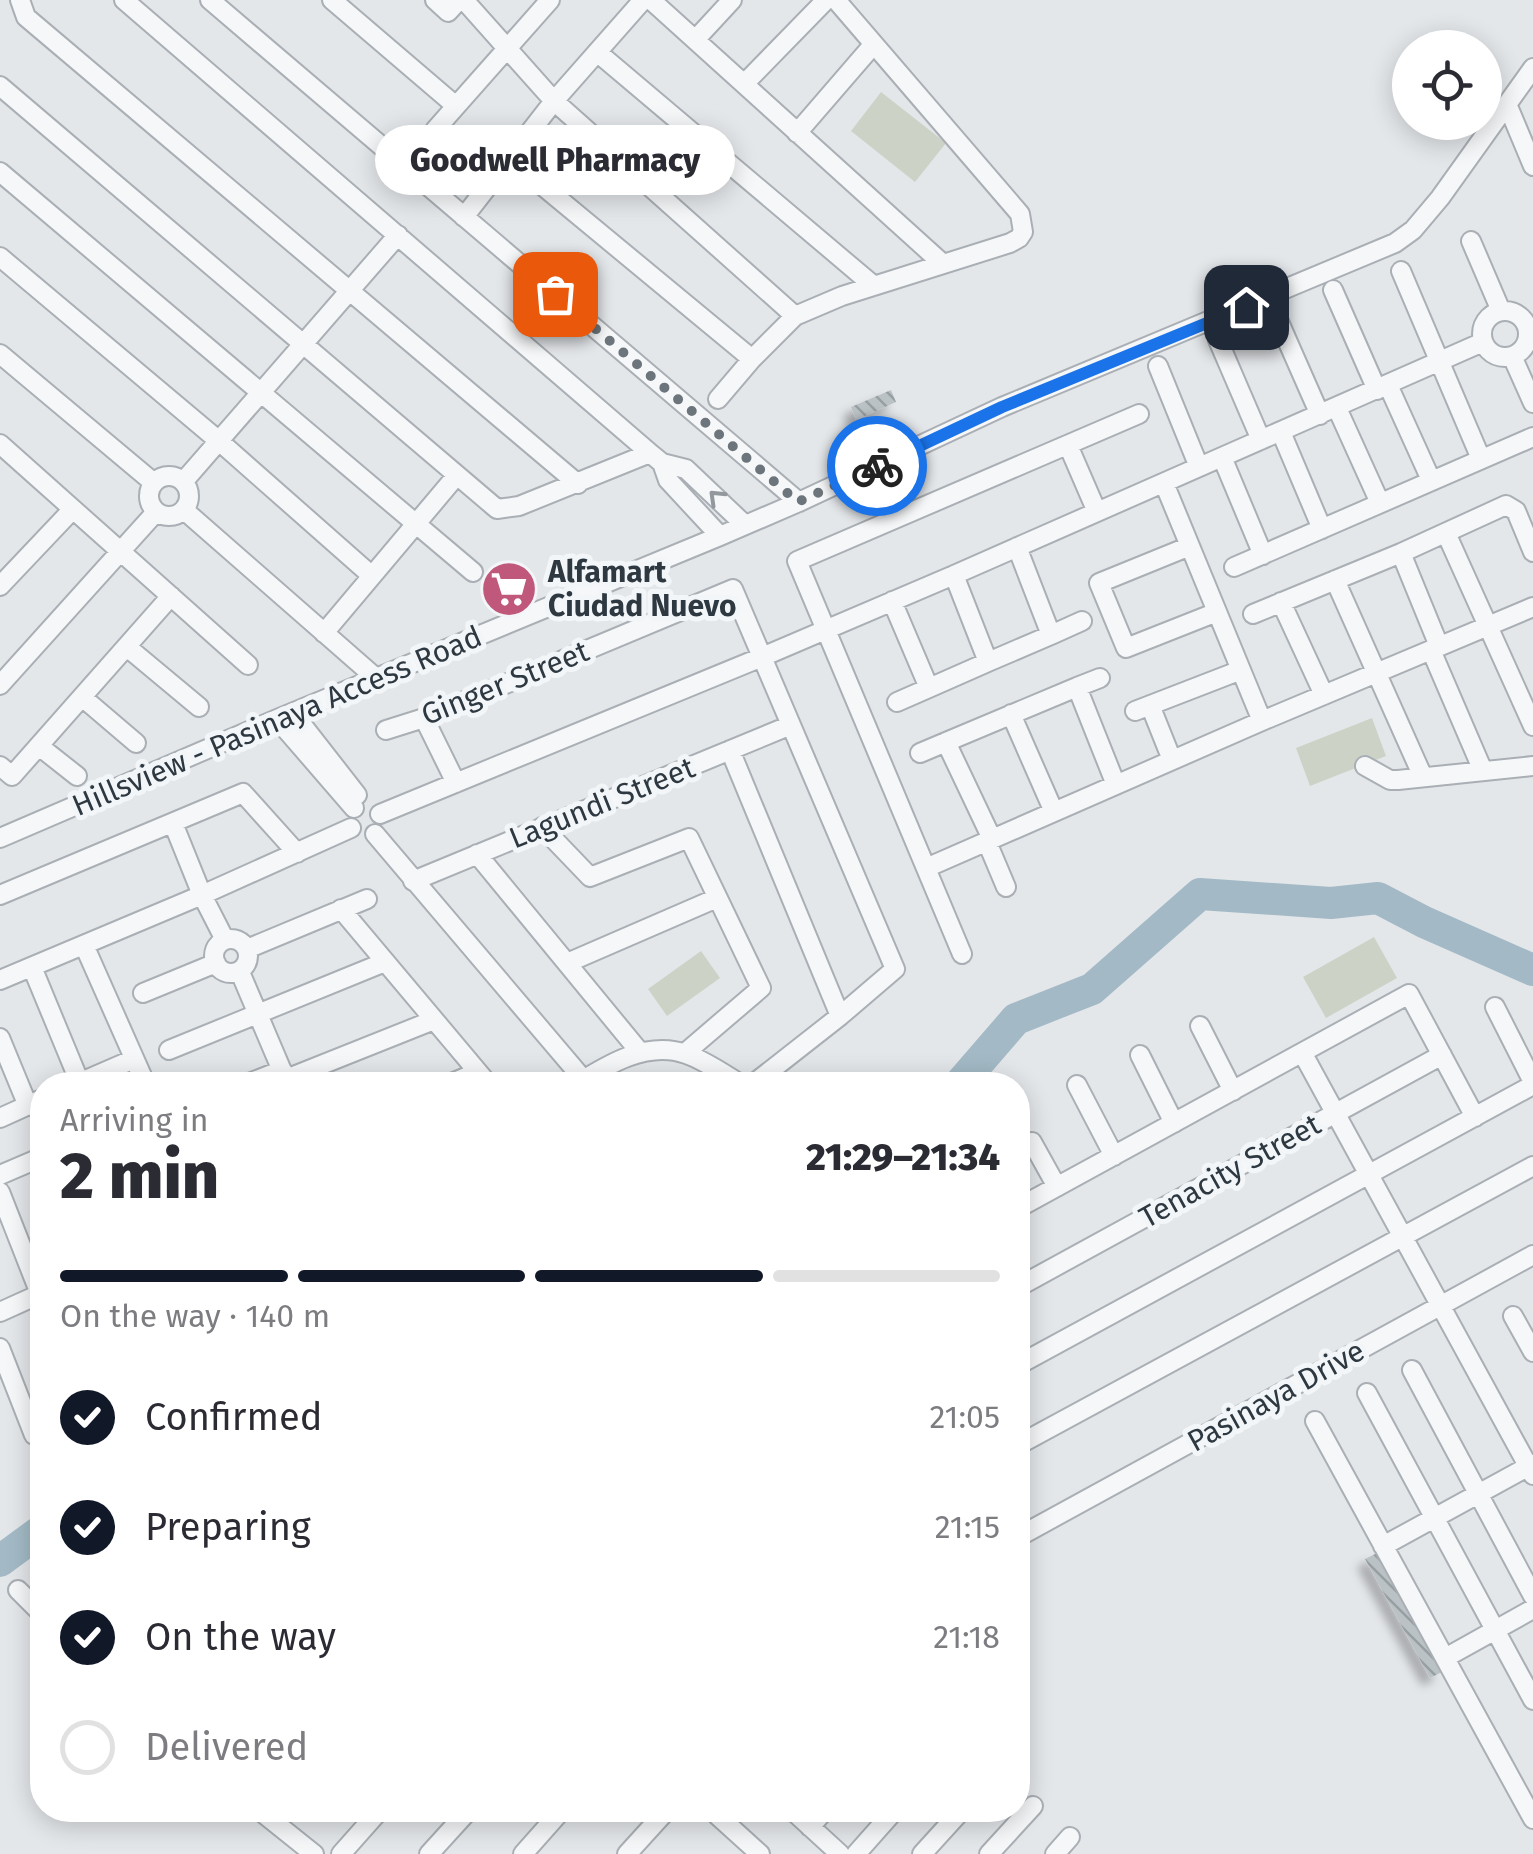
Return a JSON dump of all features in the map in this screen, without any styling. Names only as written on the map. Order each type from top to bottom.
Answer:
[{"type":"street","points":[[20,0],[26,16],[578,484]]},
{"type":"street","points":[[124,0],[656,458],[668,480],[720,536]]},
{"type":"street","points":[[210,0],[798,502]]},
{"type":"street","points":[[332,0],[456,106]]},
{"type":"street","points":[[434,0],[448,12],[461,0],[554,101],[794,316]]},
{"type":"street","points":[[435,130],[550,0]]},
{"type":"street","points":[[464,216],[554,101],[647,0],[942,264]]},
{"type":"street","points":[[695,40],[732,0]]},
{"type":"street","points":[[744,84],[826,0]]},
{"type":"street","points":[[718,399],[794,316],[1010,242],[1024,232],[1020,214],[836,0]]},
{"type":"street","points":[[797,133],[874,44]]},
{"type":"street","points":[[597,52],[874,286]]},
{"type":"street","name":"Hillsview - Pasinaya Access Road","points":[[0,838],[720,536],[1002,407],[1396,244],[1440,198],[1533,68]]},
{"type":"street","points":[[0,86],[493,506],[504,510],[656,458],[686,469],[745,525]]},
{"type":"street","points":[[1507,104],[1533,166]]},
{"type":"street","points":[[509,158],[752,358]]},
{"type":"street","points":[[0,172],[473,572]]},
{"type":"street","points":[[184,482],[398,235]]},
{"type":"street","points":[[1471,241],[1501,311]]},
{"type":"street","points":[[0,257],[220,441],[372,576]]},
{"type":"street","points":[[1400,272],[1481,459]]},
{"type":"street","points":[[1333,290],[1431,480]]},
{"type":"street","points":[[1501,311],[1516,314],[1530,324],[1524,347],[1512,356],[1492,353],[1483,342],[1487,318],[1501,311]]},
{"type":"street","points":[[1276,315],[1380,503]]},
{"type":"street","points":[[1218,340],[1262,440]]},
{"type":"street","points":[[380,814],[954,575],[1483,342]]},
{"type":"street","points":[[0,354],[154,483]]},
{"type":"street","points":[[1512,356],[1533,403]]},
{"type":"street","points":[[1158,366],[1200,467]]},
{"type":"street","points":[[962,954],[797,561],[1139,414]]},
{"type":"street","points":[[1281,432],[1322,529]]},
{"type":"street","points":[[1234,567],[1533,437]]},
{"type":"street","points":[[1068,445],[1097,512]]},
{"type":"street","points":[[4,456],[73,509],[248,665]]},
{"type":"street","points":[[1222,458],[1262,555]]},
{"type":"street","points":[[324,633],[457,475]]},
{"type":"street","points":[[168,476],[184,482],[189,493],[184,510],[167,517],[156,512],[149,498],[154,483],[168,476]]},
{"type":"street","points":[[1164,483],[1262,721]]},
{"type":"street","points":[[1253,614],[1506,505],[1516,511],[1533,552]]},
{"type":"street","points":[[0,586],[73,509]]},
{"type":"street","points":[[184,510],[376,678]]},
{"type":"street","points":[[0,685],[156,512]]},
{"type":"street","points":[[1446,533],[1533,726]]},
{"type":"street","points":[[1190,546],[1099,583],[1126,648],[1217,612]]},
{"type":"street","points":[[1017,547],[1051,635]]},
{"type":"street","points":[[1400,553],[1483,771]]},
{"type":"street","points":[[954,575],[988,662]]},
{"type":"street","points":[[1335,580],[1423,777]]},
{"type":"street","name":"Ginger Street","points":[[386,730],[424,718],[733,588],[762,657]]},
{"type":"street","points":[[0,766],[12,776],[171,596]]},
{"type":"street","points":[[892,600],[929,688]]},
{"type":"street","points":[[1281,602],[1324,694]]},
{"type":"street","points":[[926,868],[1533,607]]},
{"type":"street","points":[[898,702],[1082,621]]},
{"type":"street","points":[[127,647],[200,706]]},
{"type":"street","points":[[762,657],[896,969],[769,1072]]},
{"type":"street","points":[[1172,760],[1143,708],[1241,670]]},
{"type":"street","points":[[920,753],[1100,678]]},
{"type":"street","points":[[1077,688],[1116,785]]},
{"type":"street","points":[[82,697],[136,743]]},
{"type":"street","points":[[1012,714],[1054,812]]},
{"type":"street","points":[[285,716],[358,805],[374,806],[381,824],[375,834],[359,836],[351,828],[348,818],[358,805]]},
{"type":"street","points":[[424,718],[456,783]]},
{"type":"street","name":"Lagundi Street","points":[[413,880],[791,725]]},
{"type":"street","points":[[946,742],[1006,887]]},
{"type":"street","points":[[40,746],[78,776]]},
{"type":"street","points":[[730,750],[840,1016]]},
{"type":"street","points":[[1366,766],[1390,780],[1533,766]]},
{"type":"street","points":[[0,895],[243,793],[297,853]]},
{"type":"street","points":[[172,822],[225,940]]},
{"type":"street","points":[[0,980],[202,896],[351,828]]},
{"type":"street","points":[[542,828],[590,877],[688,838],[761,988],[685,1053]]},
{"type":"street","points":[[375,834],[571,1072]]},
{"type":"street","points":[[478,854],[639,1051]]},
{"type":"street","points":[[567,964],[717,898]]},
{"type":"street","points":[[247,949],[367,900]]},
{"type":"street","points":[[341,909],[477,1072]]},
{"type":"street","points":[[225,940],[238,940],[247,949],[248,962],[240,972],[220,970],[215,950],[225,940]]},
{"type":"street","points":[[84,944],[140,1072]]},
{"type":"street","points":[[170,1050],[385,962]]},
{"type":"street","points":[[143,993],[216,963]]},
{"type":"street","points":[[32,966],[72,1072]]},
{"type":"street","points":[[240,972],[282,1072]]},
{"type":"street","points":[[1030,1202],[1409,994],[1475,1117]]},
{"type":"street","points":[[1030,1359],[1533,1083],[1496,1007]]},
{"type":"street","points":[[300,1072],[434,1020]]},
{"type":"street","points":[[1200,1026],[1234,1092]]},
{"type":"street","points":[[0,1038],[30,1093]]},
{"type":"street","points":[[598,1072],[639,1051],[661,1049],[685,1053],[719,1072]]},
{"type":"street","points":[[1302,1054],[1531,1468],[1383,1546]]},
{"type":"street","name":"Tenacity Street","points":[[1030,1280],[1442,1055]]},
{"type":"street","points":[[1140,1056],[1174,1123]]},
{"type":"street","points":[[103,1072],[134,1058]]},
{"type":"street","points":[[1078,1085],[1114,1156]]},
{"type":"street","points":[[0,1118],[30,1104]]},
{"type":"street","points":[[1032,1142],[1057,1187]]},
{"type":"street","points":[[0,1175],[30,1162]]},
{"type":"street","points":[[1030,1438],[1533,1166]]},
{"type":"street","points":[[0,1192],[30,1266]]},
{"type":"street","name":"Pasinaya Drive","points":[[1030,1530],[1533,1254]]},
{"type":"street","points":[[0,1312],[30,1300]]},
{"type":"street","points":[[1513,1316],[1533,1352]]},
{"type":"street","points":[[0,1348],[30,1425]]},
{"type":"street","points":[[1412,1370],[1533,1596]]},
{"type":"street","points":[[1367,1393],[1533,1700]]},
{"type":"street","points":[[1315,1421],[1445,1658],[1526,1788],[1533,1818]]},
{"type":"street","points":[[18,1590],[30,1602]]},
{"type":"street","points":[[1445,1658],[1533,1609]]},
{"type":"street","points":[[1030,1809],[1033,1806]]},
{"type":"street","points":[[279,1822],[314,1854]]},
{"type":"street","points":[[341,1854],[369,1822]]},
{"type":"street","points":[[429,1854],[458,1822]]},
{"type":"street","points":[[523,1854],[551,1822]]},
{"type":"street","points":[[626,1854],[656,1822]]},
{"type":"street","points":[[725,1822],[760,1854]]},
{"type":"street","points":[[806,1822],[840,1854]]},
{"type":"street","points":[[810,1826],[814,1822]]},
{"type":"street","points":[[856,1854],[884,1822]]},
{"type":"street","points":[[922,1854],[951,1822]]},
{"type":"street","points":[[989,1854],[1018,1822]]},
{"type":"street","points":[[1055,1854],[1070,1837]]},
{"type":"shaded area","points":[[881,92],[946,143],[915,182],[851,131]]},
{"type":"shaded area","points":[[1372,718],[1386,756],[1310,786],[1296,748]]},
{"type":"shaded area","points":[[1374,937],[1397,978],[1326,1018],[1303,977]]},
{"type":"shaded area","points":[[701,951],[720,978],[667,1016],[648,989]]},
{"type":"building","points":[[891,390],[896,402],[856,420],[851,407]]},
{"type":"building","points":[[1377,1553],[1442,1672],[1430,1678],[1365,1559]]},
{"type":"waterway","points":[[970,1072],[1016,1019],[1092,989],[1200,894],[1331,903],[1378,898],[1533,970]]},
{"type":"waterway","points":[[0,1561],[30,1539]]},
{"type":"way so far","points":[[555,294],[798,502],[877,466]]},
{"type":"place","name":"Goodwell Pharmacy","points":[[555,294]]},
{"type":"place","name":"Alfamart Ciudad Nuevo","points":[[509,589]]},
{"type":"route","points":[[877,466],[1002,407],[1246,307]]}]
